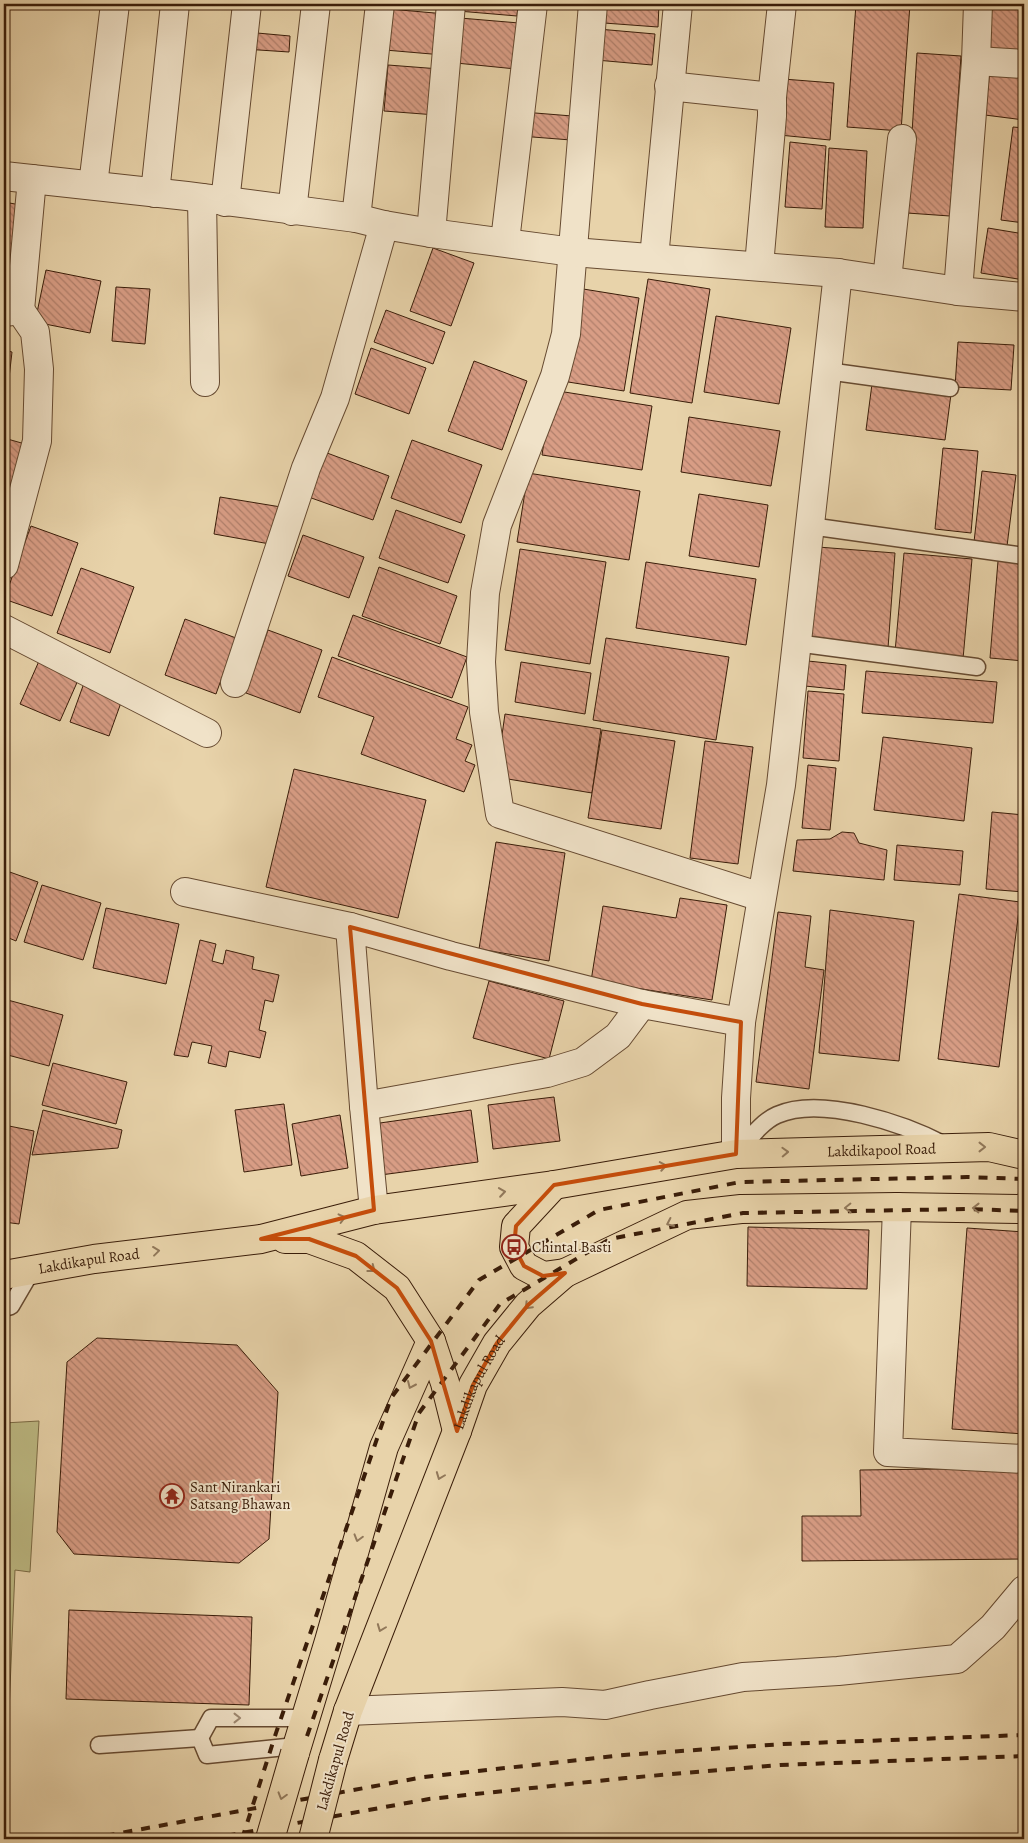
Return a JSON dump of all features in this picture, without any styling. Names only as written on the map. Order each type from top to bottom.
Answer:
[{"type":"highway","name":"Lakdikapool Road","points":[[736,1154],[989,1147],[1024,1155]]},
{"type":"highway","name":"Lakdikapul Road","points":[[4,1275],[94,1259],[261,1239],[374,1210],[554,1185],[736,1154]]},
{"type":"highway","points":[[554,1185],[516,1226],[514,1247],[524,1266],[544,1276],[565,1273]]},
{"type":"highway","name":"Lakdikapul Road","points":[[313,1839],[332,1760],[348,1711],[457,1431],[473,1385],[498,1343],[528,1305],[565,1273],[687,1215],[740,1209],[897,1207]]},
{"type":"highway","points":[[897,1207],[1024,1209]]},
{"type":"highway","points":[[261,1239],[309,1239],[356,1256],[397,1288],[431,1341],[445,1383],[457,1431]]},
{"type":"highway","points":[[270,1839],[384,1447],[431,1341]]},
{"type":"street","points":[[93,186],[115,4]]},
{"type":"street","points":[[155,193],[175,4]]},
{"type":"street","points":[[205,382],[213,200],[247,4]]},
{"type":"street","points":[[292,211],[316,4]]},
{"type":"street","points":[[356,218],[380,4]]},
{"type":"street","points":[[431,233],[451,4]]},
{"type":"street","points":[[505,242],[533,4]]},
{"type":"street","points":[[593,4],[566,334],[554,376],[497,525],[485,594],[481,662],[484,712],[500,814],[762,897]]},
{"type":"street","points":[[654,258],[678,4]]},
{"type":"street","points":[[758,266],[782,4]]},
{"type":"street","points":[[958,291],[976,61],[978,4]]},
{"type":"street","points":[[976,61],[1024,64]]},
{"type":"street","points":[[669,86],[772,98]]},
{"type":"street","points":[[887,280],[902,139]]},
{"type":"street","points":[[4,176],[356,218],[431,233],[573,252],[838,273],[958,291],[1024,297]]},
{"type":"street","points":[[4,565],[37,442],[39,369],[34,332],[12,311],[32,179]]},
{"type":"street","points":[[235,683],[306,468],[335,398],[384,225]]},
{"type":"street","points":[[736,1154],[736,1098],[741,1022],[781,785],[838,273]]},
{"type":"street","points":[[4,629],[207,733]]},
{"type":"street","points":[[185,892],[350,927],[451,956],[642,1004],[741,1022]]},
{"type":"street","points":[[350,927],[374,1210]]},
{"type":"street","points":[[364,1106],[547,1073],[583,1062],[618,1036],[642,1004]]},
{"type":"street","points":[[897,1207],[888,1452],[1024,1459]]},
{"type":"street","points":[[348,1711],[562,1702],[605,1705],[743,1677],[838,1671],[957,1660],[992,1627],[1024,1590]]},
{"type":"lane","points":[[827,371],[950,388]]},
{"type":"lane","points":[[810,526],[1024,556]]},
{"type":"lane","points":[[796,643],[977,667]]},
{"type":"lane","points":[[736,1154],[761,1126],[775,1116],[788,1110],[810,1109],[839,1110],[872,1116],[921,1132],[951,1148]]},
{"type":"lane","points":[[4,1308],[12,1306],[32,1270]]},
{"type":"lane","points":[[200,1738],[211,1718],[306,1718]]},
{"type":"lane","points":[[99,1745],[200,1738]]},
{"type":"lane","points":[[200,1738],[207,1755],[296,1750]]},
{"type":"highlighted area","points":[[350,927],[642,1004],[741,1022],[736,1154],[554,1185],[516,1226],[514,1247],[524,1266],[543,1276],[565,1273],[528,1305],[497,1343],[473,1385],[457,1431],[431,1341],[397,1288],[356,1256],[309,1239],[261,1239],[374,1210]]},
{"type":"shaded area","points":[[39,1421],[30,1572],[15,1570],[8,1735],[4,1755],[4,1423]]},
{"type":"building","points":[[458,4],[518,4],[517,16],[458,11]]},
{"type":"building","points":[[606,4],[659,4],[658,27],[604,23]]},
{"type":"building","points":[[798,4],[850,4],[850,9]]},
{"type":"building","points":[[856,4],[910,4],[901,131],[847,127]]},
{"type":"building","points":[[991,4],[1024,4],[1024,53],[986,49]]},
{"type":"building","points":[[389,9],[446,14],[443,55],[385,50]]},
{"type":"building","points":[[460,18],[519,23],[516,69],[456,63]]},
{"type":"building","points":[[598,29],[655,34],[652,65],[596,60]]},
{"type":"building","points":[[246,32],[290,36],[289,52],[244,49]]},
{"type":"building","points":[[917,53],[961,56],[950,216],[907,213]]},
{"type":"building","points":[[388,65],[440,69],[436,115],[384,111]]},
{"type":"building","points":[[990,69],[1024,73],[1024,120],[985,115]]},
{"type":"building","points":[[783,79],[834,83],[830,140],[779,135]]},
{"type":"building","points":[[523,112],[572,116],[571,140],[520,136]]},
{"type":"building","points":[[1013,127],[1024,128],[1024,223],[1001,220]]},
{"type":"building","points":[[790,142],[826,146],[822,209],[785,207]]},
{"type":"building","points":[[829,148],[867,151],[863,228],[825,227]]},
{"type":"building","points":[[4,202],[26,206],[14,285],[4,283]]},
{"type":"building","points":[[988,228],[1024,234],[1024,280],[981,273]]},
{"type":"building","points":[[433,248],[474,263],[451,326],[410,311]]},
{"type":"building","points":[[46,270],[101,281],[90,333],[35,322]]},
{"type":"building","points":[[648,279],[710,289],[692,403],[630,393]]},
{"type":"building","points":[[116,287],[150,289],[145,344],[112,341]]},
{"type":"building","points":[[577,288],[639,298],[624,391],[562,381]]},
{"type":"building","points":[[386,310],[445,332],[433,364],[374,342]]},
{"type":"building","points":[[716,316],[791,328],[779,404],[704,392]]},
{"type":"building","points":[[958,342],[1014,345],[1011,390],[955,387]]},
{"type":"building","points":[[4,347],[12,352],[5,413]]},
{"type":"building","points":[[371,348],[426,368],[409,414],[355,394]]},
{"type":"building","points":[[474,361],[527,381],[502,450],[448,431]]},
{"type":"building","points":[[872,384],[951,394],[945,440],[866,430]]},
{"type":"building","points":[[552,390],[652,406],[642,470],[542,455]]},
{"type":"building","points":[[689,417],[780,431],[771,486],[681,472]]},
{"type":"building","points":[[4,438],[25,444],[9,510],[4,508]]},
{"type":"building","points":[[412,440],[482,465],[461,523],[391,498]]},
{"type":"building","points":[[943,448],[978,451],[971,533],[935,529]]},
{"type":"building","points":[[319,450],[389,476],[373,520],[303,495]]},
{"type":"building","points":[[982,471],[1016,475],[1007,546],[974,542]]},
{"type":"building","points":[[528,473],[640,491],[629,560],[517,542]]},
{"type":"building","points":[[699,494],[768,505],[759,567],[689,556]]},
{"type":"building","points":[[220,497],[287,508],[281,546],[214,534]]},
{"type":"building","points":[[396,510],[465,535],[448,583],[379,558]]},
{"type":"building","points":[[31,526],[78,543],[52,616],[4,599]]},
{"type":"building","points":[[303,535],[364,557],[349,598],[288,576]]},
{"type":"building","points":[[818,547],[895,553],[888,648],[810,642]]},
{"type":"building","points":[[520,549],[606,562],[590,664],[505,650]]},
{"type":"building","points":[[904,553],[972,559],[963,659],[895,652]]},
{"type":"building","points":[[998,561],[1024,563],[1024,661],[990,658]]},
{"type":"building","points":[[646,562],[756,579],[746,645],[636,628]]},
{"type":"building","points":[[379,567],[457,596],[440,644],[362,616]]},
{"type":"building","points":[[81,568],[134,587],[110,653],[57,633]]},
{"type":"building","points":[[353,615],[467,657],[452,698],[338,656]]},
{"type":"building","points":[[185,619],[236,638],[216,694],[165,675]]},
{"type":"building","points":[[268,630],[322,650],[300,713],[246,693]]},
{"type":"building","points":[[606,638],[729,657],[716,740],[593,720]]},
{"type":"building","points":[[43,652],[83,669],[60,721],[20,704]]},
{"type":"building","points":[[332,657],[468,707],[456,739],[472,745],[465,761],[475,765],[464,792],[361,754],[374,717],[318,697]]},
{"type":"building","points":[[808,661],[846,665],[844,690],[805,686]]},
{"type":"building","points":[[521,662],[591,673],[585,714],[515,702]]},
{"type":"building","points":[[866,671],[997,682],[993,723],[862,713]]},
{"type":"building","points":[[88,672],[127,686],[109,736],[70,722]]},
{"type":"building","points":[[808,691],[844,694],[839,761],[803,758]]},
{"type":"building","points":[[505,714],[601,729],[592,793],[496,777]]},
{"type":"building","points":[[602,730],[675,741],[661,829],[588,818]]},
{"type":"building","points":[[883,737],[972,748],[964,821],[874,810]]},
{"type":"building","points":[[705,741],[753,747],[738,864],[690,858]]},
{"type":"building","points":[[808,765],[836,768],[830,830],[802,828]]},
{"type":"building","points":[[294,769],[426,800],[398,918],[266,887]]},
{"type":"building","points":[[992,812],[1024,815],[1024,892],[986,889]]},
{"type":"building","points":[[842,832],[854,833],[859,843],[887,850],[884,880],[793,871],[797,840],[830,839]]},
{"type":"building","points":[[496,842],[565,853],[549,961],[479,949]]},
{"type":"building","points":[[897,845],[963,851],[960,885],[894,880]]},
{"type":"building","points":[[4,870],[38,882],[16,941],[4,936]]},
{"type":"building","points":[[42,885],[101,903],[83,960],[24,942]]},
{"type":"building","points":[[959,894],[1020,902],[999,1067],[938,1059]]},
{"type":"building","points":[[680,898],[727,905],[712,1000],[591,981],[603,906],[676,918]]},
{"type":"building","points":[[106,908],[179,924],[166,984],[93,968]]},
{"type":"building","points":[[830,910],[914,921],[899,1061],[819,1053]]},
{"type":"building","points":[[778,912],[811,916],[805,967],[824,970],[809,1089],[756,1082]]},
{"type":"building","points":[[200,940],[216,944],[212,961],[223,964],[226,950],[254,957],[252,969],[279,975],[273,1002],[265,1000],[259,1030],[266,1032],[260,1058],[229,1051],[226,1067],[208,1063],[212,1046],[192,1042],[188,1057],[174,1055]]},
{"type":"building","points":[[489,981],[564,1001],[549,1059],[473,1038]]},
{"type":"building","points":[[4,999],[63,1015],[49,1066],[4,1054]]},
{"type":"building","points":[[53,1063],[127,1082],[116,1124],[42,1105]]},
{"type":"building","points":[[554,1097],[560,1141],[493,1149],[488,1105]]},
{"type":"building","points":[[284,1104],[292,1165],[244,1172],[235,1110]]},
{"type":"building","points":[[43,1110],[122,1130],[118,1148],[32,1155]]},
{"type":"building","points":[[471,1110],[478,1162],[373,1176],[366,1125]]},
{"type":"building","points":[[340,1115],[348,1168],[301,1176],[292,1124]]},
{"type":"building","points":[[4,1125],[34,1131],[19,1224],[4,1222]]},
{"type":"building","points":[[748,1227],[869,1230],[867,1289],[747,1286]]},
{"type":"building","points":[[967,1228],[1024,1232],[1024,1434],[952,1429]]},
{"type":"building","points":[[97,1338],[237,1345],[278,1392],[269,1539],[239,1563],[74,1554],[57,1532],[67,1362]]},
{"type":"building","points":[[1024,1468],[1024,1559],[802,1561],[802,1516],[861,1516],[860,1470]]},
{"type":"building","points":[[69,1610],[252,1617],[249,1705],[66,1699]]},
{"type":"railway","points":[[242,1839],[276,1733],[391,1398],[479,1280],[599,1210],[740,1182],[967,1177],[1024,1179]]},
{"type":"railway","points":[[274,1839],[305,1742],[419,1413],[500,1304],[610,1239],[743,1213],[967,1209],[1024,1211]]},
{"type":"railway","points":[[88,1839],[424,1777],[624,1755],[783,1744],[1024,1735]]},
{"type":"railway","points":[[209,1839],[429,1799],[626,1778],[780,1765],[1024,1756]]},
{"type":"place","name":"Chintal Basti","points":[[514,1247]]},
{"type":"place","name":"Sant Nirankari Satsang Bhawan","points":[[172,1496]]}]
